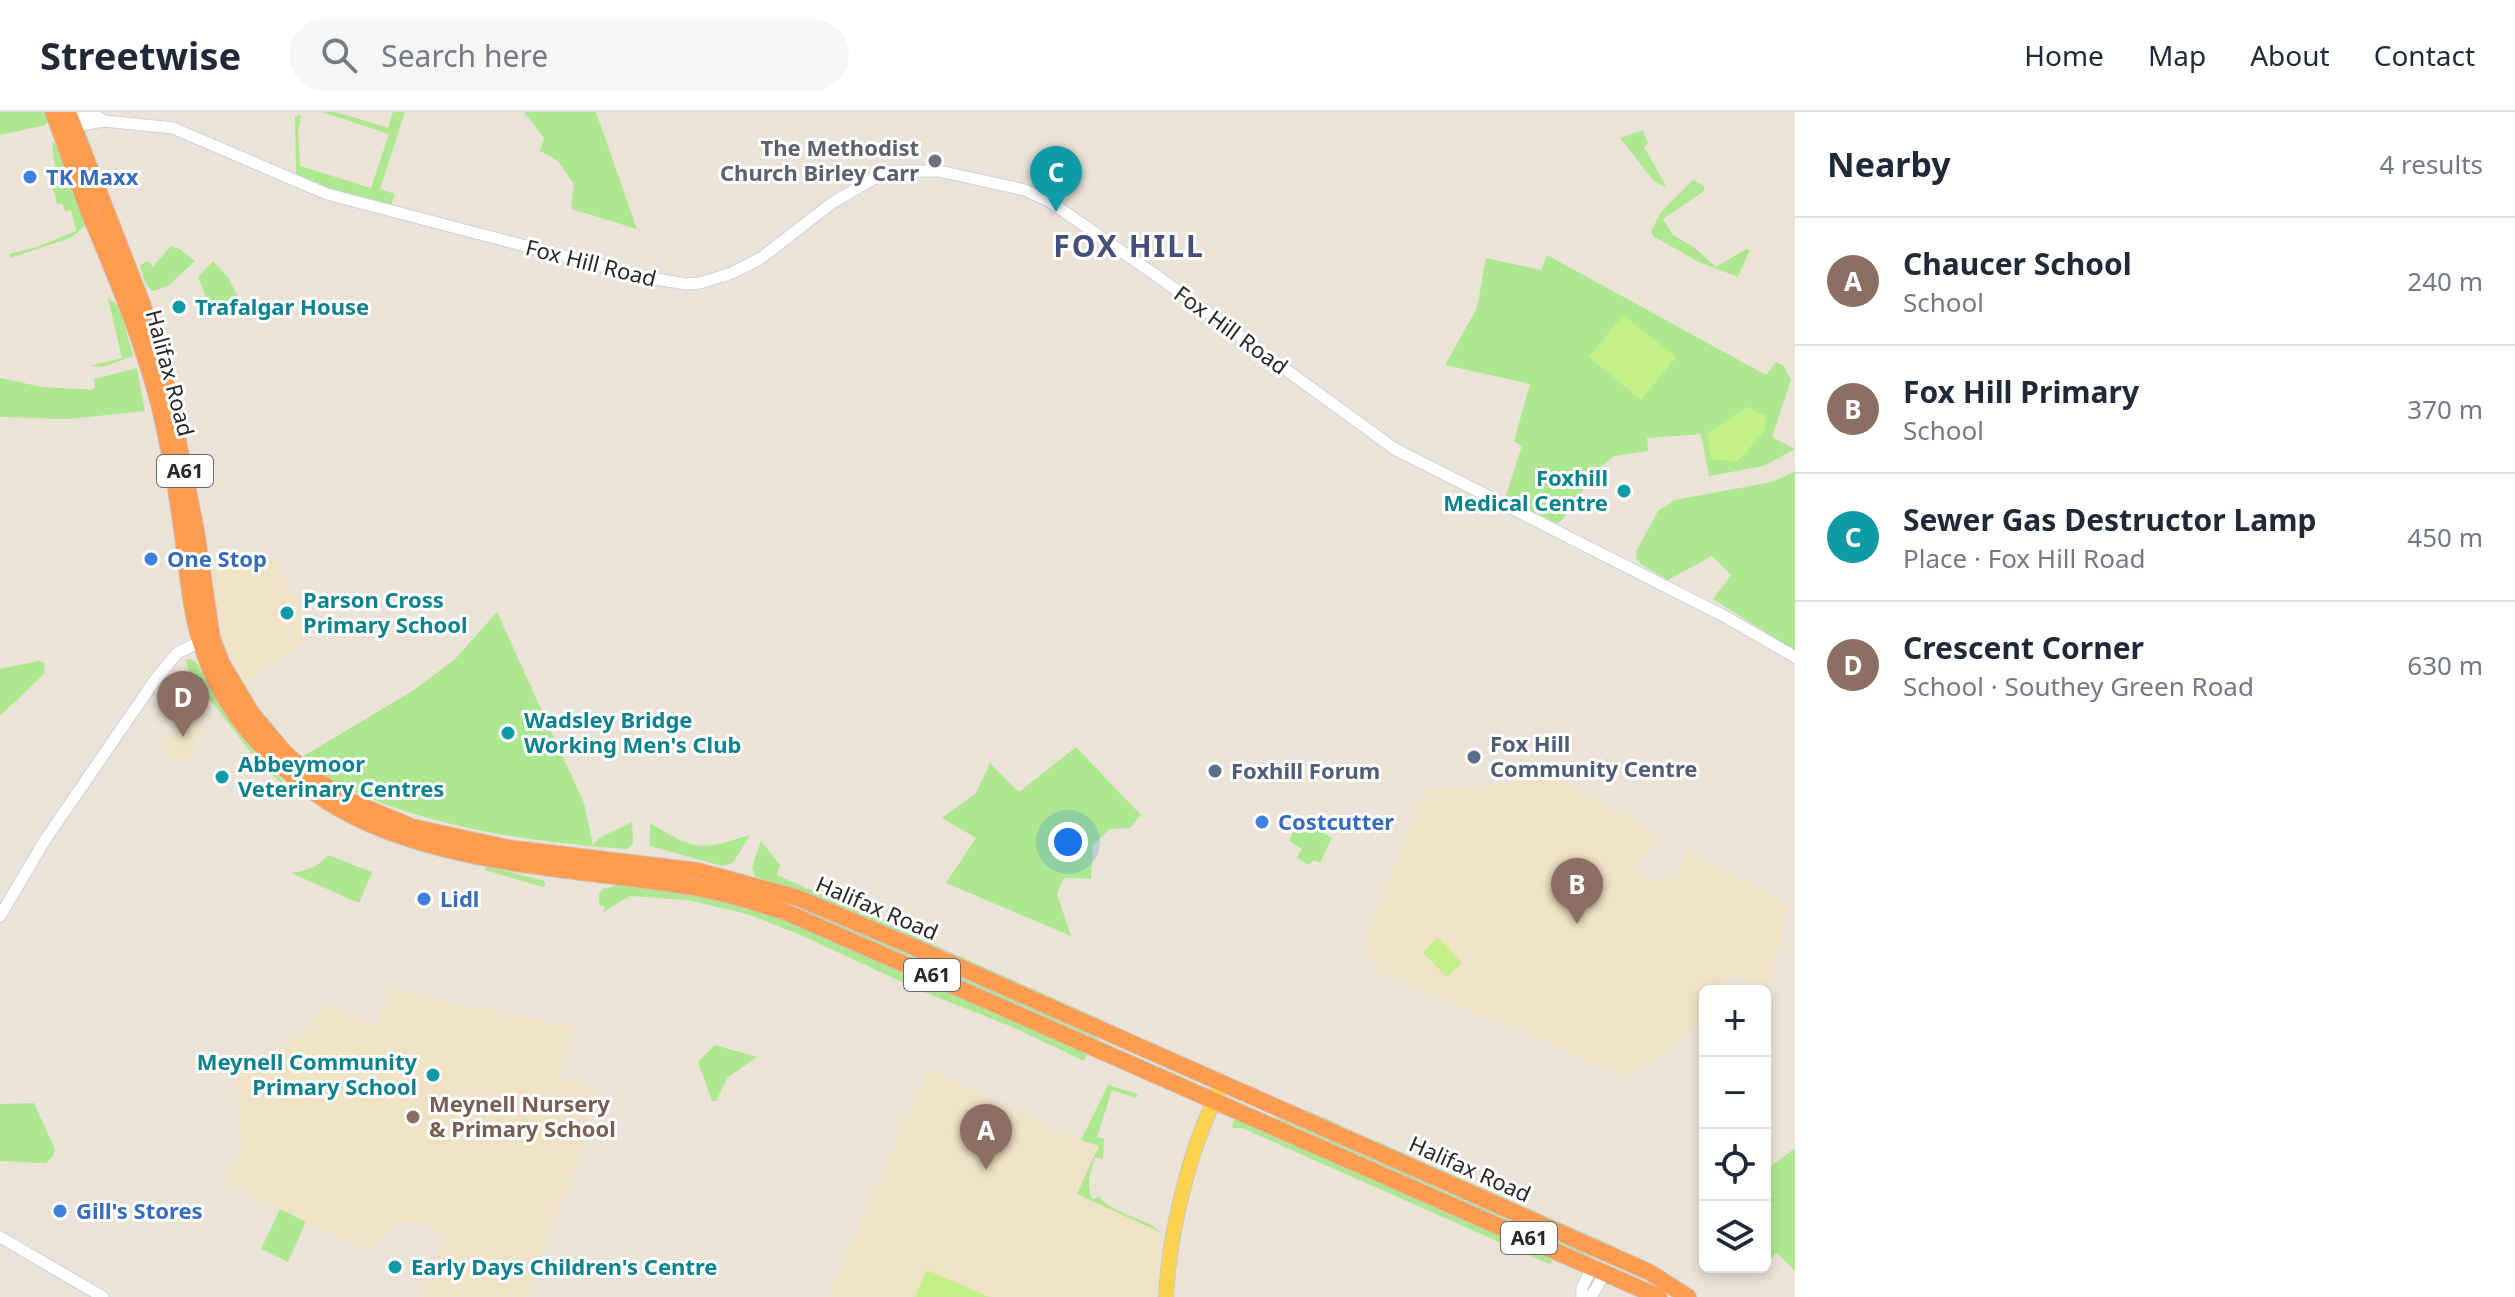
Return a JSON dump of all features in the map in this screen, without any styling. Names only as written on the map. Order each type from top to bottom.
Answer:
[{"type":"highway","name":"Halifax Road","points":[[65,119],[106,238],[143,306],[168,391],[196,530],[206,639],[224,695],[261,745],[297,779],[340,809],[375,827],[436,848],[489,861],[695,887],[788,913],[1659,1297]]},
{"type":"highway","name":"Halifax Road","points":[[206,639],[235,689],[266,732],[298,765],[345,799],[380,816],[446,836],[508,848],[698,871],[798,898],[1605,1253],[1662,1279],[1688,1297]]},
{"type":"highway","points":[[586,874],[588,857]]},
{"type":"highway","points":[[1598,1270],[1605,1253]]},
{"type":"main road","points":[[1166,1297],[1180,1203],[1213,1102],[1223,1083]]},
{"type":"street","name":"Fox Hill Road","points":[[65,119],[173,128],[327,194],[644,277],[686,284],[715,279],[748,266],[824,208],[888,173],[925,169],[1025,190],[1049,201],[1157,276],[1395,449],[1714,610],[1795,657]]},
{"type":"street","points":[[0,916],[45,840],[155,680],[177,653],[206,639]]},
{"type":"street","points":[[0,1237],[103,1297]]},
{"type":"street","points":[[1582,1297],[1582,1288],[1598,1270]]},
{"type":"street","points":[[1591,1297],[1598,1270]]},
{"type":"shaded area","points":[[276,562],[311,636],[245,684],[227,650],[217,617],[211,569]]},
{"type":"shaded area","points":[[184,714],[203,726],[193,743],[193,754],[175,764],[162,746]]},
{"type":"shaded area","points":[[1520,760],[1659,835],[1633,871],[1656,882],[1670,885],[1688,850],[1789,905],[1769,985],[1727,973],[1723,985],[1699,985],[1699,1025],[1630,1078],[1377,971],[1363,944],[1425,789],[1511,785]]},
{"type":"shaded area","name":"Meynell Nursery & Primary School","points":[[392,985],[452,1004],[573,1026],[559,1076],[594,1089],[582,1145],[526,1297],[423,1297],[445,1233],[401,1219],[368,1251],[225,1184],[242,1153],[236,1078],[307,1030],[324,1003],[375,1025]]},
{"type":"shaded area","points":[[928,1070],[1081,1140],[1099,1145],[1077,1194],[1162,1233],[1155,1297],[826,1297]]},
{"type":"green space","points":[[0,112],[48,112],[49,117],[46,125],[0,135]]},
{"type":"green space","points":[[322,112],[336,112],[388,128],[393,112],[405,112],[380,189],[395,194],[391,206],[346,195],[296,176],[295,116],[301,115],[298,133],[300,166],[371,188],[389,134]]},
{"type":"green space","points":[[524,112],[596,112],[637,229],[571,209],[574,184],[558,161],[540,151],[544,138]]},
{"type":"green space","points":[[1643,130],[1648,144],[1644,147],[1667,188],[1654,181],[1620,138]]},
{"type":"green space","points":[[52,142],[58,145],[85,226],[70,238],[10,258],[9,254],[37,247],[76,231],[71,210],[65,211],[62,203],[57,204],[51,180],[54,179],[55,169]]},
{"type":"green space","points":[[1693,180],[1704,186],[1704,191],[1663,219],[1673,235],[1695,248],[1716,267],[1746,249],[1750,250],[1738,277],[1699,262],[1653,236],[1651,231],[1661,212]]},
{"type":"green space","points":[[171,246],[195,261],[168,286],[152,291],[145,283],[140,265],[148,261],[153,267]]},
{"type":"green space","points":[[1547,255],[1766,375],[1776,362],[1783,365],[1791,380],[1772,437],[1795,449],[1764,466],[1709,476],[1701,434],[1647,438],[1648,451],[1614,456],[1598,469],[1557,523],[1509,500],[1506,495],[1522,446],[1514,441],[1530,384],[1445,365],[1477,308],[1486,258],[1541,270]]},
{"type":"green space","points":[[213,261],[228,277],[239,299],[210,306],[198,277]]},
{"type":"green space","points":[[108,298],[119,306],[133,356],[103,367],[89,366],[122,358]]},
{"type":"green space","points":[[1623,315],[1676,357],[1641,400],[1589,357]]},
{"type":"green space","points":[[137,368],[145,411],[69,419],[0,417],[0,378],[42,387],[92,390],[95,388],[94,379]]},
{"type":"green space","points":[[1746,407],[1767,416],[1764,432],[1737,462],[1711,459],[1707,434]]},
{"type":"green space","points":[[1795,471],[1795,651],[1713,599],[1731,575],[1712,556],[1668,580],[1636,558],[1637,550],[1658,511],[1675,500],[1772,482]]},
{"type":"green space","points":[[497,612],[584,803],[593,845],[599,838],[632,822],[633,843],[628,849],[521,838],[449,824],[380,803],[347,789],[302,757],[414,690],[455,659]]},
{"type":"green space","points":[[185,660],[196,662],[235,727],[286,784],[285,787],[254,757],[213,703],[196,688]]},
{"type":"green space","points":[[39,661],[44,663],[45,673],[0,716],[0,669]]},
{"type":"green space","points":[[1076,747],[1141,815],[1130,828],[1110,829],[1093,845],[1091,879],[1064,878],[1057,894],[1071,936],[946,883],[976,838],[942,818],[976,793],[990,763],[1019,792]]},
{"type":"green space","points":[[1300,816],[1332,838],[1320,863],[1314,860],[1308,865],[1297,858],[1302,849],[1289,841]]},
{"type":"green space","points":[[650,823],[698,846],[750,835],[733,863],[722,866],[650,846]]},
{"type":"green space","points":[[761,841],[780,865],[777,875],[1105,1021],[797,891],[755,877],[752,867]]},
{"type":"green space","points":[[328,855],[372,872],[359,903],[291,873],[312,868]]},
{"type":"green space","points":[[486,866],[545,881],[545,885],[543,887],[485,870]]},
{"type":"green space","points":[[614,884],[738,902],[828,936],[1087,1053],[1084,1061],[1010,1026],[924,992],[747,914],[688,900],[630,896],[603,912],[605,907],[599,905],[599,894]]},
{"type":"green space","points":[[748,888],[792,901],[1081,1027],[1102,1042],[1185,1078],[1183,1082],[754,897]]},
{"type":"green space","points":[[1438,937],[1462,963],[1446,977],[1423,952]]},
{"type":"green space","points":[[715,1045],[757,1057],[728,1077],[716,1101],[712,1101],[698,1062]]},
{"type":"green space","points":[[1108,1085],[1138,1094],[1136,1098],[1112,1090],[1097,1137],[1104,1139],[1103,1159],[1095,1157],[1090,1173],[1092,1199],[1099,1197],[1113,1208],[1162,1233],[1077,1194],[1099,1146],[1081,1140]]},
{"type":"green space","points":[[34,1103],[55,1149],[53,1156],[46,1163],[0,1161],[0,1104]]},
{"type":"green space","points":[[1274,1111],[1590,1254],[1592,1260],[1292,1127],[1272,1115]]},
{"type":"green space","points":[[1308,1111],[1618,1248],[1621,1254],[1306,1114]]},
{"type":"green space","points":[[1235,1118],[1526,1244],[1552,1260],[1551,1265],[1242,1128],[1232,1128]]},
{"type":"green space","points":[[1795,1148],[1795,1271],[1777,1253],[1771,1258],[1771,1166]]},
{"type":"green space","points":[[280,1209],[306,1222],[288,1262],[261,1249]]},
{"type":"green space","points":[[927,1270],[989,1297],[915,1297]]},
{"type":"place","name":"The Methodist Church Birley Carr","points":[[935,161]]},
{"type":"place","name":"TK Maxx","points":[[30,177]]},
{"type":"place","name":"Sewer Gas Destructor Lamp","points":[[1056,212]]},
{"type":"place","name":"Trafalgar House","points":[[179,307]]},
{"type":"place","name":"Foxhill Medical Centre","points":[[1624,491]]},
{"type":"place","name":"One Stop","points":[[151,559]]},
{"type":"place","name":"Parson Cross Primary School","points":[[287,613]]},
{"type":"place","name":"Wadsley Bridge Working Men's Club","points":[[508,733]]},
{"type":"place","name":"Crescent Corner","points":[[183,737]]},
{"type":"place","name":"Fox Hill Community Centre","points":[[1474,757]]},
{"type":"place","name":"Foxhill Forum","points":[[1215,771]]},
{"type":"place","name":"Abbeymoor Veterinary Centres","points":[[222,777]]},
{"type":"place","name":"Costcutter","points":[[1262,822]]},
{"type":"place","name":"Lidl","points":[[424,899]]},
{"type":"place","name":"Fox Hill Primary","points":[[1577,924]]},
{"type":"place","name":"Meynell Community Primary School","points":[[433,1075]]},
{"type":"place","name":"Meynell Nursery & Primary School","points":[[413,1117]]},
{"type":"place","name":"Chaucer School","points":[[986,1170]]},
{"type":"place","name":"Gill's Stores","points":[[60,1211]]},
{"type":"place","name":"Early Days Children's Centre","points":[[395,1267]]},
{"type":"district","name":"FOX HILL","points":[[1129,247]]}]
